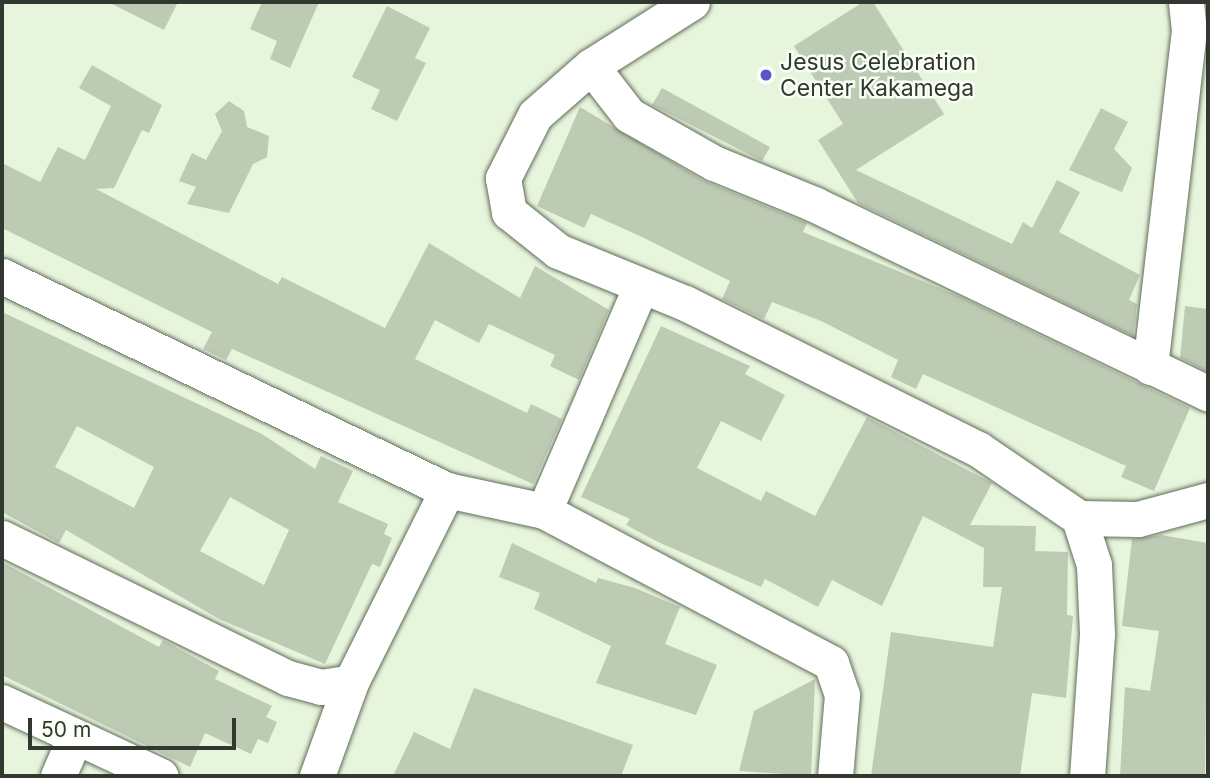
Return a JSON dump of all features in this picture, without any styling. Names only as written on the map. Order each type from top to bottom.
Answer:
[{"type":"street","points":[[692,2],[591,66],[535,115],[503,178],[503,192],[509,212],[558,251],[640,288],[685,303],[978,449],[1079,518],[1138,519],[1208,500]]},
{"type":"street","points":[[1150,367],[1189,31],[1186,2]]},
{"type":"street","points":[[591,66],[629,115],[714,163],[814,204],[1208,394]]},
{"type":"street","points":[[2,276],[447,490],[544,511],[831,663],[842,695],[835,776]]},
{"type":"street","points":[[544,511],[640,288]]},
{"type":"street","points":[[317,776],[351,682],[447,490]]},
{"type":"street","points":[[1079,518],[1094,565],[1097,634],[1087,776]]},
{"type":"street","points":[[2,538],[288,678],[321,687],[351,682]]},
{"type":"street","points":[[2,702],[161,776]]},
{"type":"street","points":[[58,776],[75,737]]},
{"type":"building","points":[[108,2],[178,2],[164,30]]},
{"type":"building","points":[[262,2],[319,2],[290,68],[270,59],[277,41],[250,29]]},
{"type":"building","points":[[863,2],[873,2],[944,114],[856,170],[1012,244],[1023,222],[1032,228],[1057,180],[1080,192],[1059,232],[1140,275],[1129,300],[1137,304],[1133,336],[858,203],[818,140],[843,124],[794,46]]},
{"type":"building","points":[[387,6],[430,28],[415,58],[426,63],[397,121],[371,109],[380,90],[352,77]]},
{"type":"building","points":[[92,65],[162,105],[149,133],[142,130],[114,188],[96,189],[278,284],[282,277],[385,328],[429,243],[520,298],[535,266],[609,310],[579,380],[550,366],[555,355],[489,324],[479,343],[435,320],[415,359],[527,413],[531,404],[562,419],[533,484],[232,349],[226,360],[203,349],[212,332],[2,228],[2,163],[40,182],[58,147],[85,160],[111,106],[79,88]]},
{"type":"building","points":[[662,88],[770,147],[762,161],[652,105]]},
{"type":"building","points":[[229,101],[244,111],[247,127],[269,136],[267,157],[253,164],[229,213],[187,204],[196,187],[179,181],[192,153],[206,160],[222,131],[215,114]]},
{"type":"building","points":[[580,107],[704,181],[807,223],[803,232],[961,297],[1190,408],[1154,491],[1121,477],[1126,466],[923,374],[916,389],[891,377],[898,360],[821,321],[772,302],[764,319],[722,299],[730,281],[642,237],[591,214],[584,228],[537,206]]},
{"type":"building","points":[[1101,108],[1128,122],[1114,149],[1132,168],[1122,192],[1069,170]]},
{"type":"building","points":[[1185,306],[1208,309],[1206,371],[1180,358]]},
{"type":"building","points":[[2,312],[262,434],[315,469],[321,456],[353,471],[338,502],[388,524],[384,534],[392,538],[380,567],[372,564],[325,664],[219,619],[66,530],[59,543],[2,512]],"holes":[[[77,426],[154,467],[134,508],[55,467]],[[230,497],[289,530],[264,585],[200,551]]]},
{"type":"building","points":[[661,326],[750,366],[745,374],[785,395],[761,441],[721,421],[697,468],[761,501],[766,491],[815,516],[867,417],[992,483],[970,525],[1036,526],[1035,551],[1068,552],[1067,615],[1073,616],[1066,698],[1032,693],[1020,776],[871,776],[891,632],[993,647],[1002,587],[983,587],[984,548],[923,516],[882,606],[832,580],[818,607],[765,579],[761,587],[658,542],[626,525],[630,519],[581,497]]},
{"type":"building","points":[[1161,535],[1208,543],[1205,776],[1120,776],[1125,687],[1150,691],[1159,631],[1122,626],[1132,539]]},
{"type":"building","points":[[512,543],[596,583],[598,578],[635,588],[680,607],[665,644],[717,665],[696,715],[596,683],[611,646],[534,609],[540,593],[499,577]]},
{"type":"building","points":[[2,562],[159,647],[163,640],[219,671],[215,679],[272,706],[266,717],[277,722],[268,743],[258,739],[251,754],[205,733],[190,767],[2,675]]},
{"type":"building","points":[[815,679],[811,776],[739,771],[754,711]]},
{"type":"building","points":[[474,688],[633,745],[621,776],[393,776],[414,732],[450,749]]},
{"type":"place","name":"Jesus Celebration Center Kakamega","points":[[766,75]]}]
